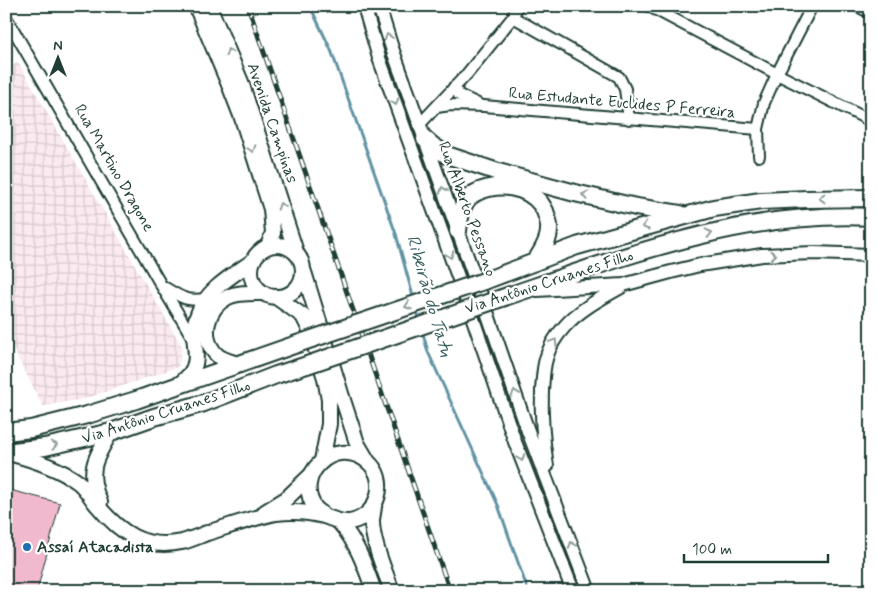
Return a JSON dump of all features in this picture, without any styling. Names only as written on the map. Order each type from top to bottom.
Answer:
[{"type":"main road","name":"Avenida Campinas","points":[[196,6],[230,87],[247,115],[296,252]]},
{"type":"main road","name":"Avenida Campinas","points":[[209,6],[241,82],[247,115],[271,209],[273,233],[268,246]]},
{"type":"main road","points":[[422,132],[433,146],[446,156],[575,193],[636,207],[684,215]]},
{"type":"main road","points":[[458,231],[465,202],[476,192],[496,186],[522,190],[537,200],[548,220],[550,229],[544,246],[535,262]]},
{"type":"main road","name":"Via Antônio Cruanes Filho","points":[[6,432],[31,429],[136,400],[487,280],[577,246],[684,215],[714,208],[761,201],[807,198],[871,198]]},
{"type":"main road","name":"Via Antônio Cruanes Filho","points":[[6,452],[45,447],[111,432],[662,245],[767,222],[812,218],[871,217]]},
{"type":"main road","points":[[322,461],[329,424],[329,400],[325,378],[309,328],[303,316],[256,287],[252,279],[253,261],[261,250],[268,246],[283,245],[296,252],[302,260],[343,400],[358,443],[367,461]]},
{"type":"main road","points":[[178,386],[191,374],[196,362],[194,328],[198,313],[207,298],[220,285],[253,261]]},
{"type":"main road","points":[[240,364],[219,357],[210,348],[207,339],[206,328],[209,318],[220,302],[229,296],[241,294],[287,296],[296,290],[302,282],[304,272]]},
{"type":"main road","points":[[107,516],[95,493],[93,477],[94,464],[111,432]]},
{"type":"main road","points":[[6,452],[32,459],[58,470],[79,483],[107,516],[122,530],[139,540],[159,544],[181,542],[255,517],[281,512],[301,512],[325,516],[339,522],[347,530],[358,549],[374,591]]},
{"type":"main road","points":[[255,517],[286,499],[311,475],[322,461],[332,454],[345,452],[357,454],[374,468],[380,487],[378,496],[368,513],[350,522],[339,522]]},
{"type":"main road","points":[[311,475],[309,487],[311,498],[316,508],[325,516]]},
{"type":"main road","points":[[374,505],[373,530],[392,591]]},
{"type":"street","name":"Rua Alberto Pessano","points":[[364,6],[379,58],[515,442],[573,591]]},
{"type":"street","name":"Rua Alberto Pessano","points":[[379,6],[392,48],[528,431],[589,591]]},
{"type":"street","points":[[422,132],[437,107],[513,17],[517,6]]},
{"type":"street","points":[[649,6],[777,74],[871,121]]},
{"type":"street","points":[[759,156],[758,129],[764,103],[812,6]]},
{"type":"street","points":[[857,6],[871,13]]},
{"type":"street","name":"Rua Martino Dragone","points":[[6,17],[195,341]]},
{"type":"street","points":[[513,17],[619,77],[626,89],[629,119]]},
{"type":"street","name":"Rua Estudante Euclides P Ferreira","points":[[454,87],[459,95],[484,106]]},
{"type":"street","name":"Rua Estudante Euclides P Ferreira","points":[[437,107],[450,105],[484,106],[758,129]]},
{"type":"street","points":[[522,291],[623,285],[700,265],[762,255],[814,253],[871,255]]},
{"type":"street","name":"Rua Martino Dragone","points":[[161,285],[180,297],[189,300],[197,301],[207,298]]},
{"type":"street","points":[[552,492],[542,430],[541,406],[545,360],[556,337],[565,325],[623,285]]},
{"type":"shaded area","points":[[18,62],[182,347],[178,367],[84,399],[43,406],[6,335],[6,71]]},
{"type":"building","name":"Assaí Atacadista","points":[[6,489],[60,503],[37,591],[6,591]]},
{"type":"waterway","name":"Ribeirão do Tatu","points":[[310,6],[331,50],[396,234],[414,300]]},
{"type":"waterway","name":"Ribeirão do Tatu","points":[[416,308],[420,322]]},
{"type":"waterway","name":"Ribeirão do Tatu","points":[[422,330],[428,352],[498,505],[528,591]]},
{"type":"railway","points":[[248,6],[450,591]]},
{"type":"place","name":"Assaí Atacadista","points":[[27,547]]}]
